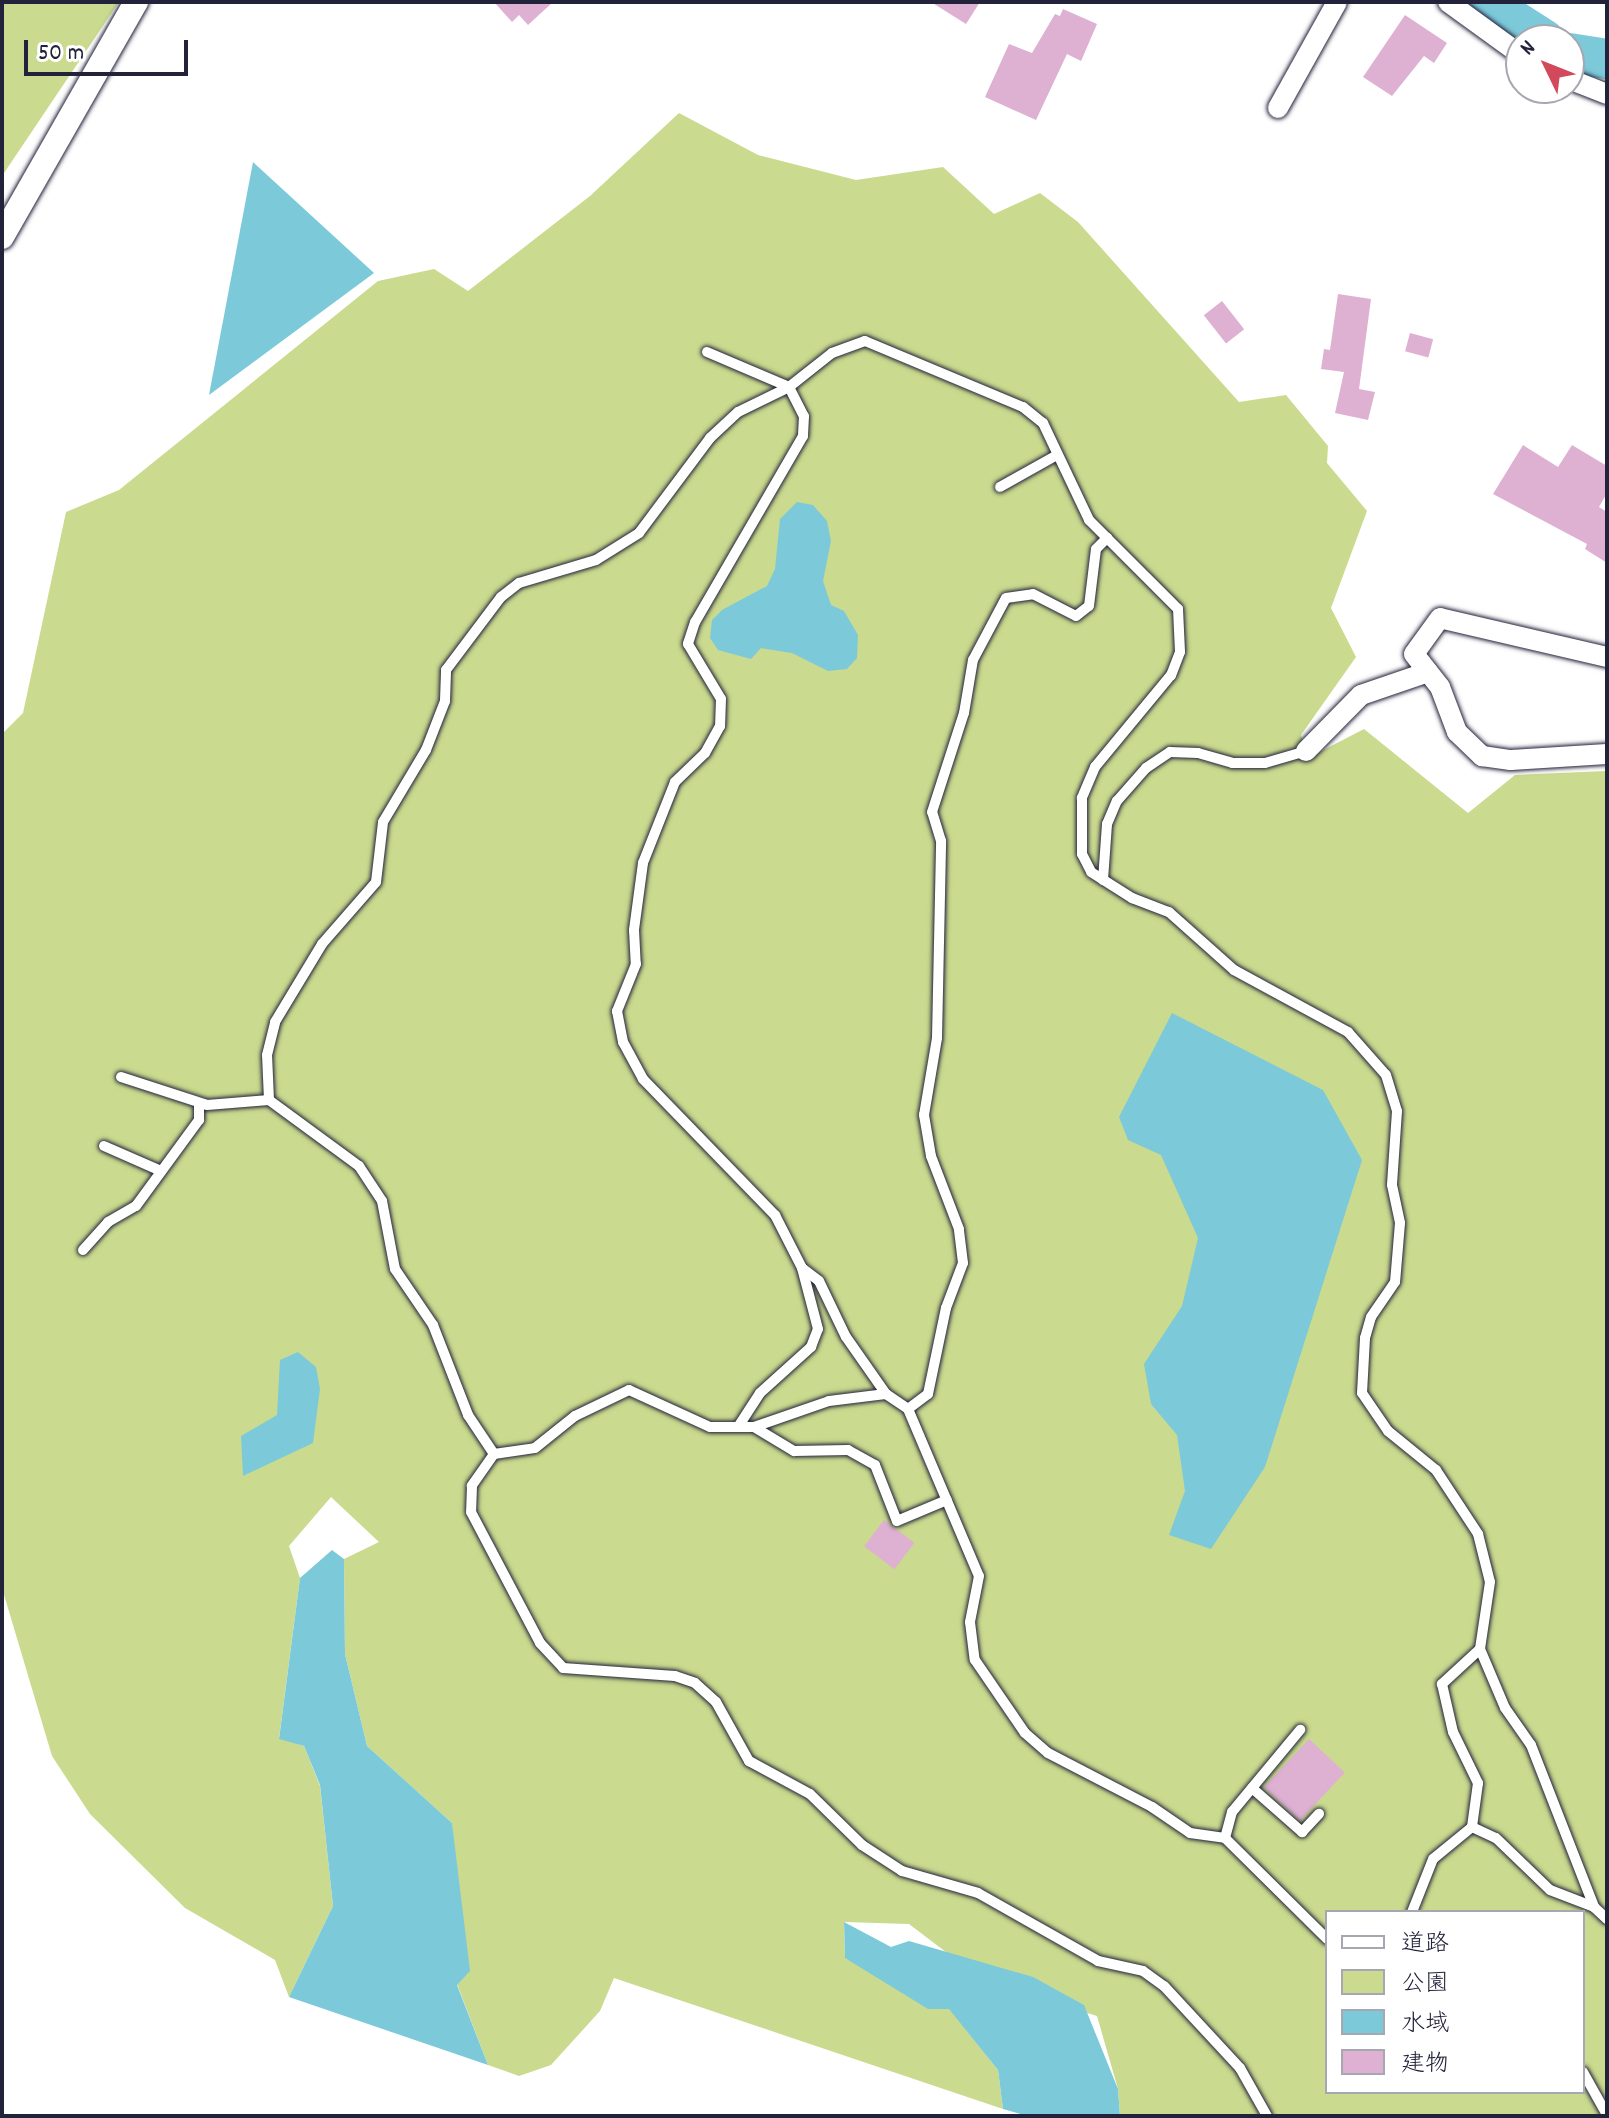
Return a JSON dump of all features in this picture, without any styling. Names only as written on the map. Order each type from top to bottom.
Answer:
[{"type":"street","points":[[2,237],[136,2]]},
{"type":"street","points":[[1278,108],[1337,2]]},
{"type":"street","points":[[1448,2],[1505,43]]},
{"type":"street","points":[[1585,85],[1607,94]]},
{"type":"street","points":[[1607,657],[1440,618],[1414,654],[1440,687],[1457,732],[1482,756],[1511,760],[1607,754]]},
{"type":"street","points":[[1306,751],[1361,695],[1428,672]]},
{"type":"lane","points":[[269,1100],[267,1055],[275,1022],[322,944],[376,882],[383,822],[426,750],[445,701],[446,670],[501,597],[519,583],[596,560],[639,533],[710,438],[738,412],[789,387],[832,353],[865,341],[1023,407],[1043,423],[1089,520],[1168,596],[1178,609],[1181,629],[1180,652],[1171,675],[1095,767],[1082,798],[1082,854],[1103,880],[1169,912],[1234,970],[1348,1032],[1386,1075],[1397,1111],[1392,1185],[1400,1223],[1395,1282],[1371,1317],[1365,1338],[1362,1393],[1388,1431],[1436,1470],[1478,1534],[1490,1582],[1480,1649],[1505,1708],[1531,1745],[1594,1907]]},
{"type":"lane","points":[[707,352],[789,387],[804,416],[803,436],[695,622],[688,644],[721,699],[720,726],[705,753],[675,782],[643,863],[634,930],[636,964],[617,1011],[623,1042],[643,1079],[775,1215],[802,1268],[818,1329],[811,1347],[760,1393],[738,1427]]},
{"type":"lane","points":[[1000,487],[1057,455]]},
{"type":"lane","points":[[908,1409],[928,1394],[942,1322],[963,1263],[959,1229],[931,1156],[924,1115],[937,1038],[941,841],[932,812],[964,713],[973,660],[1006,598],[1033,594],[1076,616],[1089,606],[1096,549],[1107,538]]},
{"type":"lane","points":[[1103,880],[1107,824],[1117,801],[1146,768],[1170,752],[1198,753],[1232,763],[1265,763],[1306,751]]},
{"type":"lane","points":[[121,1077],[199,1103],[269,1100],[359,1166],[382,1201],[395,1269],[433,1325],[468,1415],[494,1454]]},
{"type":"lane","points":[[83,1250],[108,1222],[136,1206],[199,1120],[199,1103]]},
{"type":"lane","points":[[104,1146],[161,1171]]},
{"type":"lane","points":[[802,1268],[819,1281],[846,1337],[886,1394],[908,1409],[979,1576],[970,1622],[975,1660],[1025,1733],[1048,1753],[1152,1807],[1190,1833],[1225,1838],[1325,1937]]},
{"type":"lane","points":[[886,1394],[829,1401],[754,1427],[710,1427],[629,1390],[575,1416],[535,1448],[494,1454],[472,1486],[471,1512],[540,1643],[563,1668],[675,1676],[695,1683],[716,1702],[749,1761],[810,1794],[862,1845],[902,1871],[978,1893],[1098,1961],[1143,1971],[1164,1986],[1240,2068],[1267,2116]]},
{"type":"lane","points":[[754,1427],[794,1451],[848,1450],[875,1465],[897,1521],[947,1500]]},
{"type":"lane","points":[[1413,1910],[1433,1859],[1472,1827],[1478,1783],[1453,1732],[1442,1684],[1480,1649]]},
{"type":"lane","points":[[1225,1838],[1232,1812],[1300,1730]]},
{"type":"lane","points":[[1252,1788],[1302,1832],[1319,1814]]},
{"type":"lane","points":[[1472,1827],[1496,1838],[1550,1890],[1594,1907],[1607,1919]]},
{"type":"lane","points":[[1585,2076],[1607,2115]]},
{"type":"green space","points":[[2,2],[119,2],[2,176]]},
{"type":"green space","points":[[679,113],[758,155],[856,180],[943,167],[994,214],[1040,193],[1078,222],[1239,402],[1286,395],[1328,446],[1327,463],[1367,511],[1331,608],[1356,657],[1301,735],[1308,758],[1364,729],[1468,813],[1515,775],[1607,771],[1607,2116],[1120,2116],[1118,2089],[1097,2016],[984,1981],[909,1924],[844,1922],[845,1958],[949,2008],[998,2070],[1003,2109],[614,1978],[600,2011],[551,2065],[519,2076],[488,2065],[457,1984],[452,1823],[367,1746],[345,1654],[344,1559],[379,1542],[331,1497],[289,1546],[300,1578],[279,1738],[304,1746],[320,1786],[333,1906],[289,1997],[275,1960],[185,1908],[90,1814],[52,1756],[2,1588],[2,734],[23,713],[66,512],[119,490],[378,281],[434,269],[468,291],[590,196]]},
{"type":"water","points":[[253,162],[374,273],[209,395]]},
{"type":"water","points":[[797,502],[813,505],[827,521],[831,541],[823,581],[831,605],[844,611],[858,635],[857,658],[847,669],[828,671],[792,653],[761,648],[751,659],[718,650],[710,638],[712,620],[722,610],[767,586],[775,569],[780,519]]},
{"type":"water","points":[[1172,1013],[1323,1090],[1362,1160],[1265,1467],[1211,1549],[1169,1535],[1185,1491],[1177,1435],[1151,1404],[1144,1364],[1182,1306],[1198,1238],[1161,1155],[1128,1140],[1119,1117]]},
{"type":"water","points":[[298,1352],[316,1367],[320,1389],[313,1443],[243,1476],[241,1436],[277,1415],[280,1360]]},
{"type":"water","points":[[332,1550],[344,1559],[345,1654],[367,1746],[452,1823],[470,1971],[457,1985],[488,2065],[289,1997],[333,1906],[320,1785],[304,1746],[279,1739],[300,1578]]},
{"type":"water","points":[[844,1922],[891,1947],[909,1941],[1033,1977],[1084,2005],[1118,2089],[1120,2116],[1028,2116],[1003,2109],[998,2070],[949,2009],[928,2009],[845,1958]]},
{"type":"building","points":[[494,2],[553,2],[528,25],[519,15],[512,22]]},
{"type":"building","points":[[931,2],[980,2],[966,24]]},
{"type":"building","points":[[1063,9],[1097,24],[1081,61],[1067,54],[1036,120],[985,97],[1009,44],[1032,53],[1055,14],[1060,16]]},
{"type":"building","points":[[1405,15],[1447,43],[1434,63],[1424,56],[1392,96],[1363,77]]},
{"type":"building","points":[[1338,294],[1371,299],[1359,389],[1375,392],[1368,420],[1335,413],[1344,372],[1321,369],[1324,349],[1330,350]]},
{"type":"building","points":[[1222,301],[1244,329],[1226,344],[1204,315]]},
{"type":"building","points":[[1410,333],[1433,339],[1428,358],[1405,351]]},
{"type":"building","points":[[1523,445],[1558,467],[1572,445],[1607,466],[1607,493],[1599,507],[1607,512],[1607,563],[1585,549],[1587,544],[1493,494]]},
{"type":"building","points":[[884,1520],[914,1543],[894,1569],[864,1546]]},
{"type":"building","points":[[1309,1739],[1345,1772],[1300,1821],[1264,1787]]},
{"type":"waterway","points":[[1486,2],[1520,24]]},
{"type":"waterway","points":[[1585,56],[1607,59]]}]
